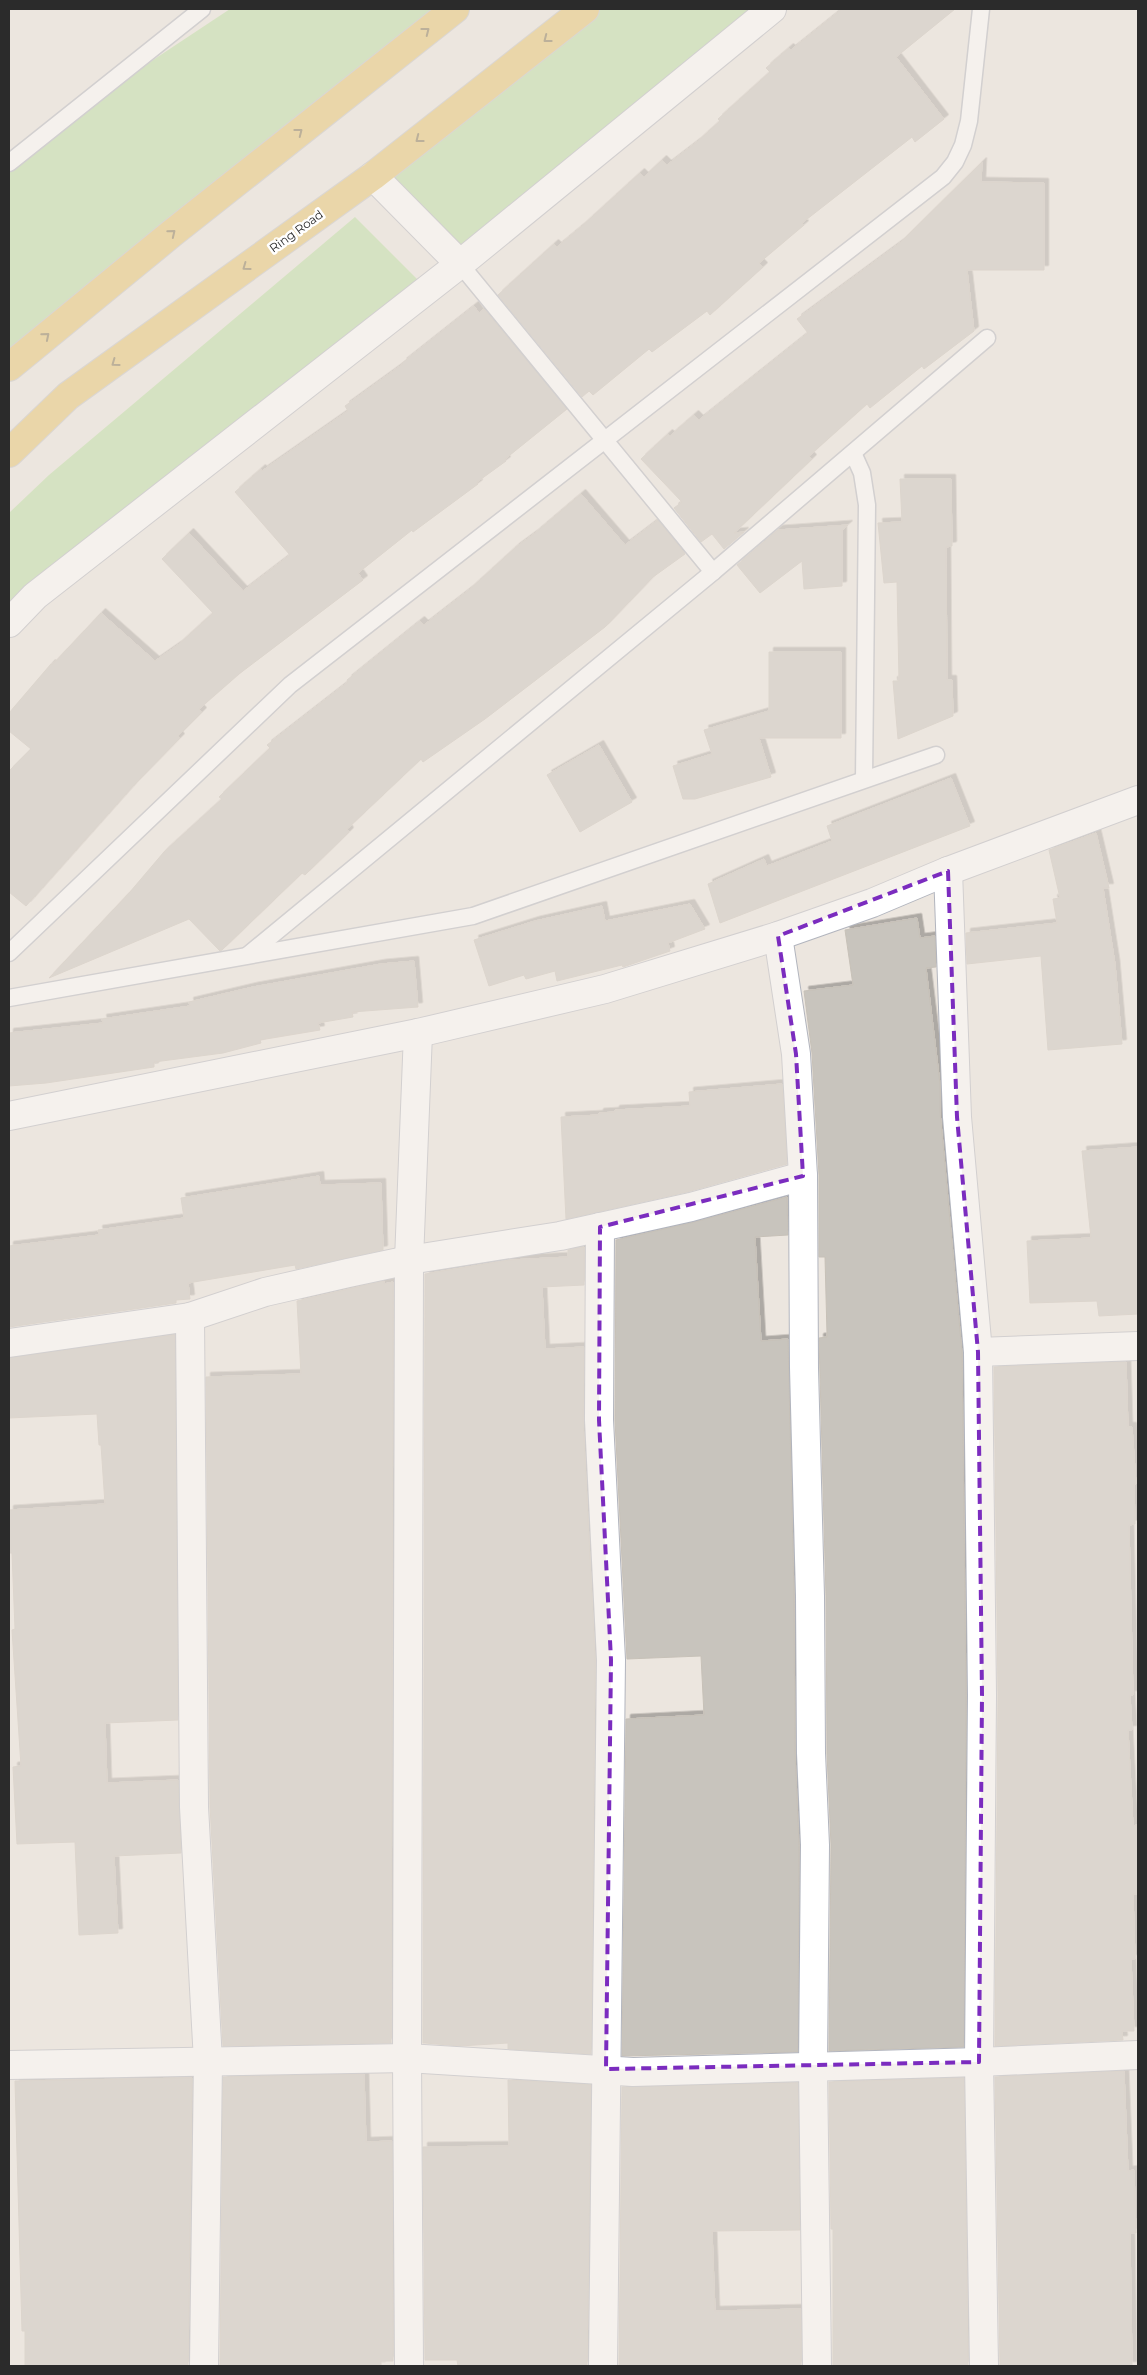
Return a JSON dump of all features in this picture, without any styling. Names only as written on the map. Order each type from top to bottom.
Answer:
[{"type":"main road","points":[[9,368],[170,234],[454,9]]},
{"type":"main road","name":"Ring Road","points":[[9,453],[68,396],[373,176],[585,9]]},
{"type":"street","points":[[9,623],[35,596],[460,264],[772,9]]},
{"type":"street","points":[[373,176],[460,264]]},
{"type":"street","points":[[9,1116],[418,1033],[605,989],[778,936],[872,903],[948,871],[1138,800]]},
{"type":"street","points":[[948,871],[957,1117],[978,1352],[982,1695],[979,2062],[984,2366]]},
{"type":"street","points":[[778,936],[796,1054],[803,1176],[804,1368],[810,1596],[811,1753],[815,1845],[813,2067],[817,2366]]},
{"type":"street","points":[[409,2366],[407,2058],[409,1260],[418,1033]]},
{"type":"street","points":[[9,1342],[190,1317],[265,1292],[409,1260],[560,1236],[691,1207],[803,1176]]},
{"type":"street","points":[[600,1227],[599,1420],[611,1660],[603,2366]]},
{"type":"street","points":[[190,1317],[194,1807],[208,2061],[204,2366]]},
{"type":"street","points":[[978,1352],[1138,1346]]},
{"type":"street","points":[[9,2065],[407,2058],[633,2072],[979,2062],[1138,2055]]},
{"type":"lane","points":[[9,163],[202,9]]},
{"type":"lane","points":[[9,953],[290,685],[943,177],[955,162],[964,145],[981,9]]},
{"type":"lane","points":[[460,264],[713,572]]},
{"type":"lane","points":[[248,956],[713,572],[987,338]]},
{"type":"lane","points":[[853,453],[862,473],[867,505],[864,780]]},
{"type":"lane","points":[[9,998],[473,916],[936,755]]},
{"type":"highlighted area","points":[[948,871],[957,1117],[978,1352],[982,1695],[979,2062],[606,2069],[611,1660],[599,1420],[600,1227],[803,1176],[796,1054],[778,936]]},
{"type":"green space","points":[[230,9],[455,9],[9,367],[9,163],[58,123]]},
{"type":"green space","points":[[585,9],[772,9],[460,264],[373,176]]},
{"type":"green space","points":[[355,217],[427,289],[9,623],[9,513],[49,475]]},
{"type":"building","points":[[842,9],[955,9],[896,57],[944,119],[915,142],[912,137],[802,223],[804,225],[759,263],[763,267],[710,315],[707,311],[652,352],[649,349],[593,395],[589,391],[582,397],[498,295],[554,244],[557,247],[581,227],[640,173],[644,177],[662,160],[667,165],[697,142],[720,121],[718,119],[770,72],[766,68],[789,48],[791,50]]},
{"type":"building","points":[[982,162],[981,182],[1044,183],[1044,270],[967,270],[974,331],[924,369],[922,366],[870,408],[867,404],[809,456],[812,459],[734,533],[744,532],[724,549],[712,534],[701,542],[674,508],[682,502],[641,459],[668,434],[670,436],[694,415],[699,420],[808,333],[797,319],[900,243]]},
{"type":"building","points":[[474,306],[479,313],[484,309],[567,409],[505,459],[506,461],[477,482],[478,484],[413,532],[412,530],[358,573],[363,580],[239,674],[199,709],[202,712],[178,736],[180,738],[133,786],[26,906],[9,892],[9,771],[31,749],[9,731],[9,713],[51,664],[101,613],[155,661],[178,645],[213,613],[162,559],[189,533],[243,591],[290,555],[235,492],[261,469],[262,471],[348,411],[345,406],[403,364]]},
{"type":"building","points":[[900,479],[951,479],[952,546],[946,547],[947,680],[952,680],[953,716],[898,739],[893,681],[899,681],[897,582],[884,583],[878,523],[902,522]]},
{"type":"building","points":[[581,494],[625,545],[658,520],[685,554],[653,577],[605,627],[485,719],[423,762],[421,759],[347,829],[349,832],[305,875],[302,873],[222,950],[220,951],[189,919],[49,978],[130,892],[164,852],[222,799],[219,797],[270,748],[267,745],[348,682],[347,680],[420,621],[424,625],[469,590],[515,548]]},
{"type":"building","points":[[848,525],[842,530],[842,586],[804,589],[802,561],[760,593],[737,565],[778,530]]},
{"type":"building","points":[[769,652],[841,652],[841,738],[759,738],[771,777],[695,799],[683,799],[673,766],[712,754],[704,730],[769,711]]},
{"type":"building","points":[[599,745],[632,802],[580,832],[547,775]]},
{"type":"building","points":[[951,778],[970,826],[720,923],[708,884],[764,859],[767,866],[832,841],[827,826]]},
{"type":"building","points":[[1096,833],[1109,888],[1103,888],[1115,964],[1122,1044],[1048,1050],[1041,956],[967,964],[966,933],[1057,923],[1053,899],[1060,898],[1049,850]]},
{"type":"building","points":[[690,904],[705,929],[668,943],[670,951],[623,967],[622,965],[557,981],[555,971],[526,979],[524,975],[489,986],[474,940],[535,921],[602,906],[605,921]]},
{"type":"building","points":[[917,918],[920,938],[935,936],[936,967],[926,968],[940,1084],[940,1112],[962,1353],[966,1695],[964,2047],[829,2051],[831,1845],[827,1753],[826,1596],[819,1338],[827,1337],[827,1334],[825,1257],[819,1257],[819,1175],[812,1053],[804,991],[853,985],[845,930]]},
{"type":"building","points":[[414,961],[418,1007],[352,1012],[353,1017],[318,1023],[320,1030],[260,1040],[261,1043],[223,1053],[154,1062],[154,1067],[46,1083],[9,1086],[9,1033],[103,1023],[102,1019],[190,1006],[189,1002],[253,987],[381,964]]},
{"type":"building","points":[[782,1084],[787,1164],[687,1192],[566,1219],[561,1117],[599,1115],[599,1113],[615,1112],[615,1110],[690,1106],[689,1092]]},
{"type":"building","points":[[1138,1147],[1138,1314],[1099,1316],[1097,1301],[1030,1303],[1027,1241],[1091,1238],[1082,1151]]},
{"type":"building","points":[[319,1176],[320,1185],[381,1183],[383,1250],[296,1269],[295,1265],[188,1283],[190,1299],[176,1300],[176,1303],[9,1327],[9,1246],[99,1235],[98,1230],[184,1218],[181,1198]]},
{"type":"building","points":[[787,1197],[788,1235],[755,1237],[761,1341],[788,1339],[794,1596],[795,1753],[799,1845],[798,2052],[622,2056],[626,1719],[704,1715],[701,1656],[627,1659],[615,1420],[616,1240],[695,1222]]},
{"type":"building","points":[[584,1247],[584,1285],[542,1287],[545,1349],[584,1347],[583,1421],[595,1660],[591,2054],[508,2049],[508,2043],[460,2046],[423,2043],[425,1274],[510,1260],[568,1257],[568,1250]]},
{"type":"building","points":[[384,1281],[384,1284],[393,1282],[391,2043],[223,2046],[210,1806],[206,1377],[301,1374],[297,1301]]},
{"type":"building","points":[[175,1335],[178,1720],[105,1723],[107,1783],[178,1780],[181,1853],[114,1856],[118,1933],[79,1935],[75,1842],[17,1844],[13,1767],[21,1766],[12,1630],[15,1629],[12,1553],[9,1553],[9,1510],[105,1504],[101,1445],[99,1445],[97,1414],[9,1418],[9,1358]]},
{"type":"building","points":[[1126,1362],[1128,1427],[1132,1427],[1136,1484],[1134,1484],[1135,1524],[1129,1525],[1133,1695],[1130,1695],[1132,1730],[1128,1730],[1133,1826],[1137,1825],[1138,1857],[1138,1894],[1133,1894],[1135,1959],[1131,1959],[1134,2031],[1122,2031],[1123,2040],[995,2046],[998,1695],[994,1367]]},
{"type":"building","points":[[1124,2071],[1128,2171],[1134,2170],[1136,2233],[1130,2233],[1132,2366],[1000,2366],[995,2077]]},
{"type":"building","points":[[364,2074],[366,2142],[392,2141],[393,2361],[381,2361],[381,2366],[220,2366],[223,2077]]},
{"type":"building","points":[[192,2078],[188,2366],[25,2366],[25,2331],[22,2331],[15,2081]]},
{"type":"building","points":[[964,2078],[968,2366],[833,2366],[833,2229],[831,2229],[829,2082]]},
{"type":"building","points":[[508,2080],[591,2085],[587,2366],[458,2366],[457,2360],[425,2360],[423,2147],[509,2146]]},
{"type":"building","points":[[798,2083],[800,2230],[712,2231],[715,2311],[801,2309],[801,2366],[619,2366],[622,2087]]}]
